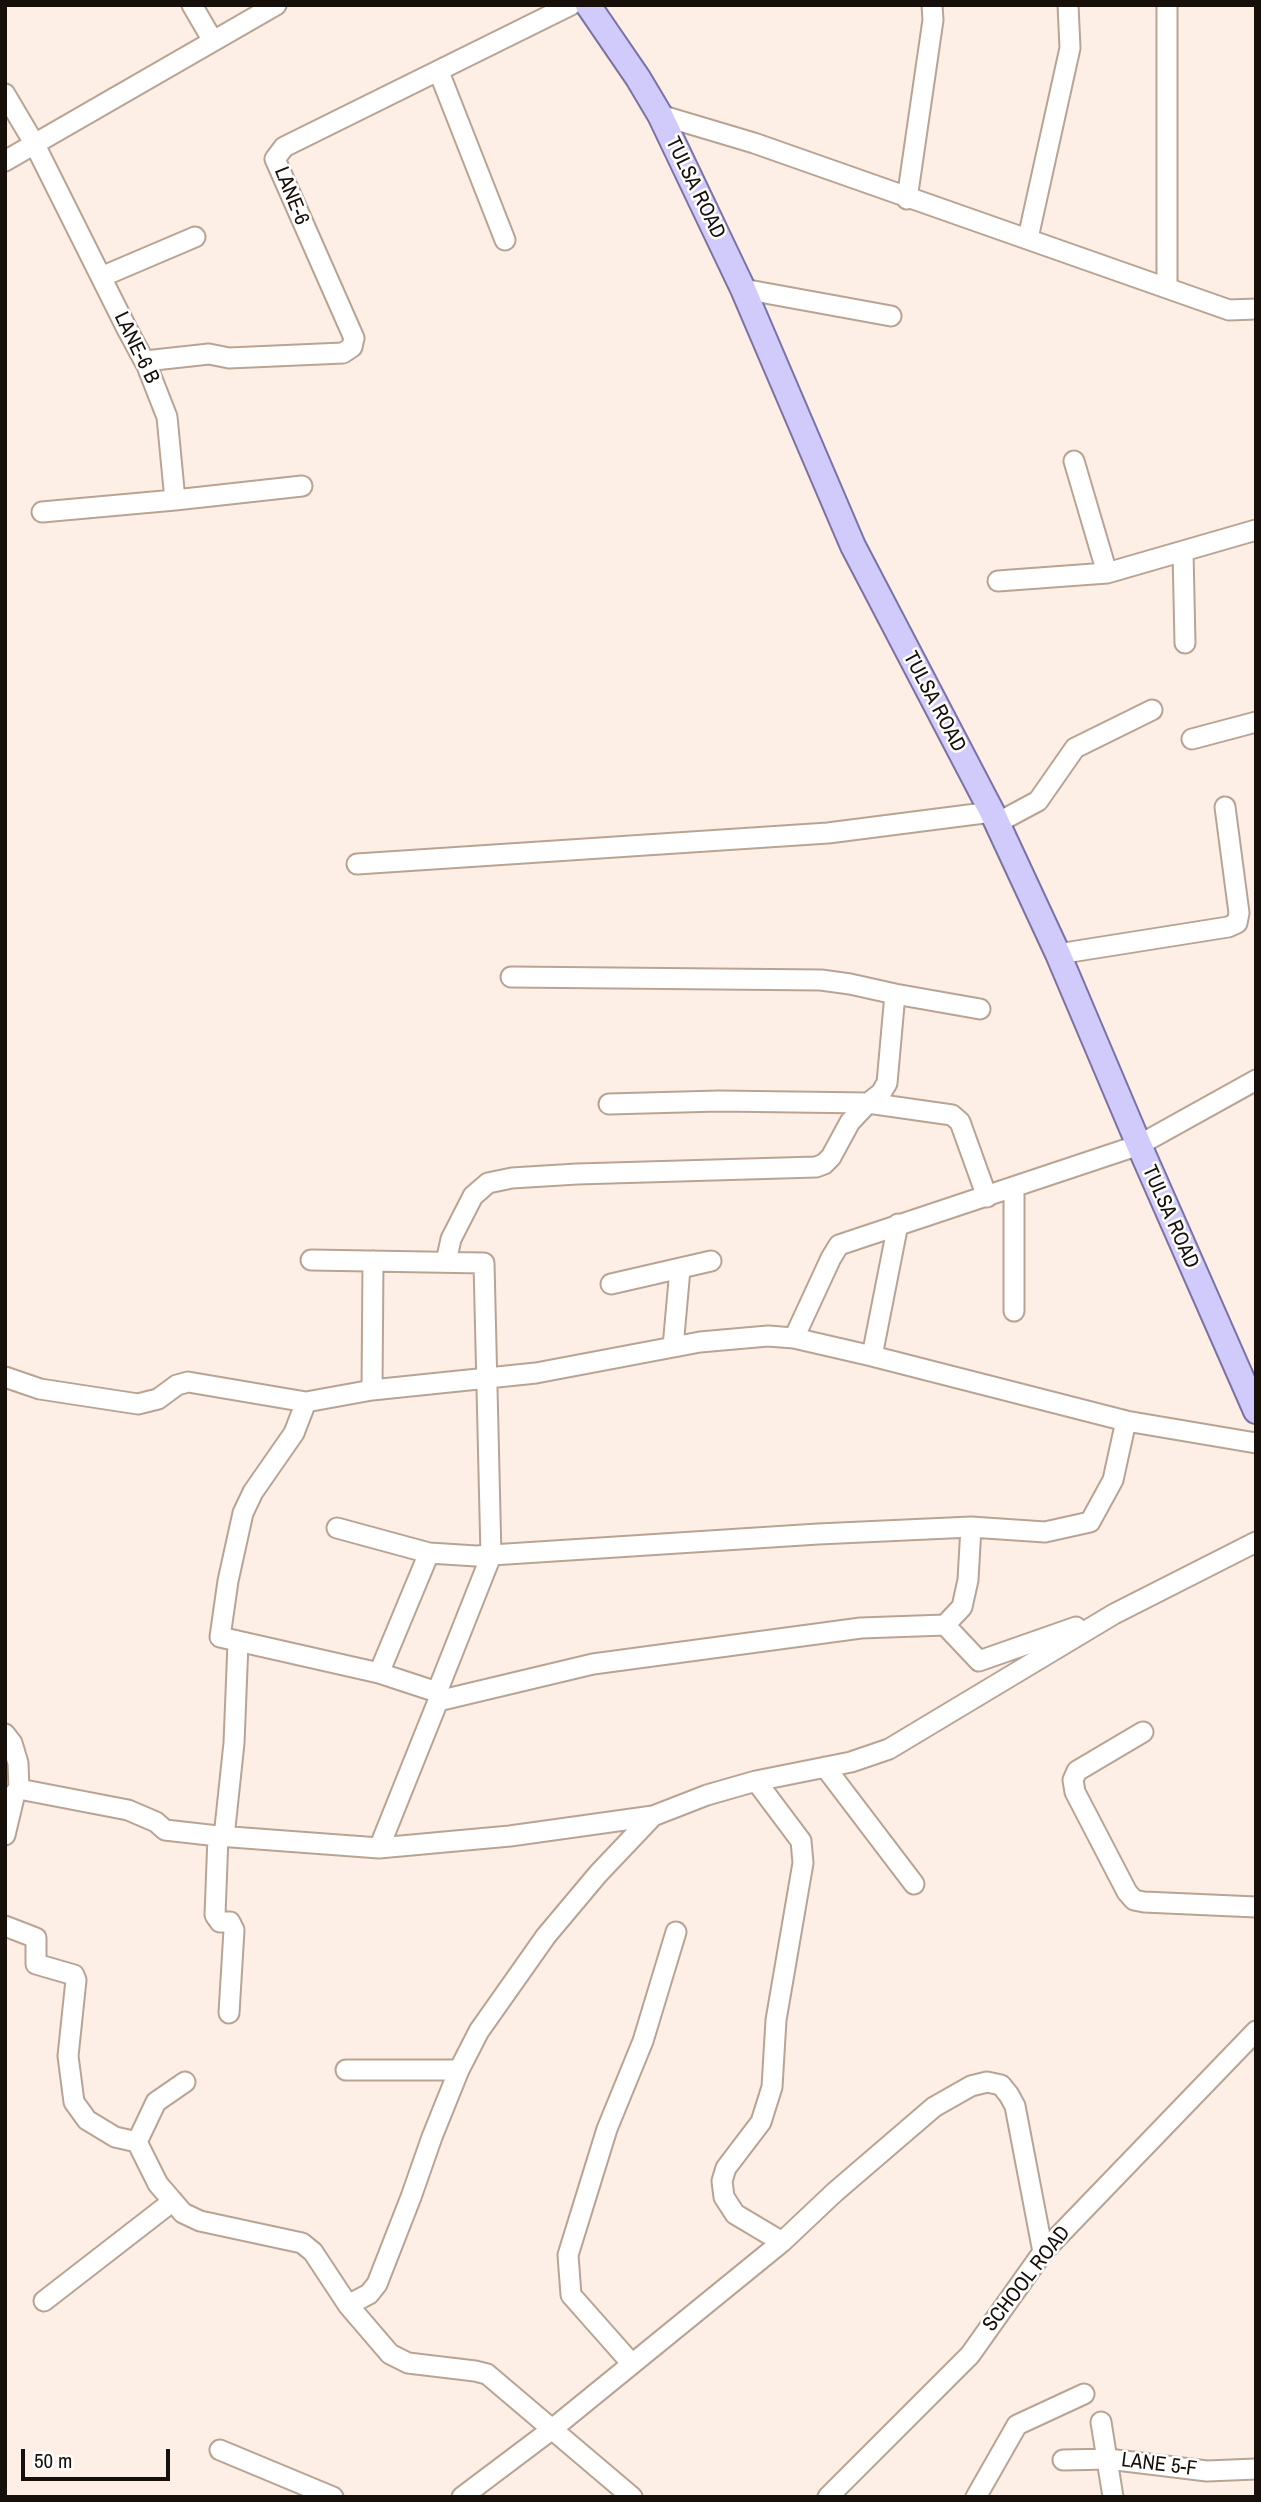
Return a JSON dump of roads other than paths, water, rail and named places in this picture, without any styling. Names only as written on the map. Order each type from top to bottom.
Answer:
[{"type":"main road","name":"TULSA ROAD","points":[[588,5],[660,115],[743,289],[853,546],[995,818],[1058,954],[1256,1411]]},
{"type":"street","points":[[192,5],[213,41]]},
{"type":"street","points":[[5,160],[276,5]]},
{"type":"street","name":"LANE-6","points":[[145,361],[209,354],[229,358],[344,353],[352,347],[354,338],[275,159],[284,147],[571,5]]},
{"type":"street","points":[[907,199],[933,20],[932,5]]},
{"type":"street","points":[[1028,238],[1070,48],[1068,5]]},
{"type":"street","points":[[1167,7],[1167,287]]},
{"type":"street","points":[[439,72],[505,240]]},
{"type":"street","name":"LANE-6 B","points":[[5,94],[34,143],[145,361],[167,417],[175,499]]},
{"type":"street","points":[[660,115],[754,143],[1229,310],[1256,309]]},
{"type":"street","points":[[101,277],[195,237]]},
{"type":"street","points":[[743,289],[891,316]]},
{"type":"street","points":[[1074,461],[1107,573]]},
{"type":"street","points":[[42,512],[302,486]]},
{"type":"street","points":[[998,581],[1107,573],[1256,530]]},
{"type":"street","points":[[1183,552],[1185,643]]},
{"type":"street","points":[[357,864],[828,833],[995,818],[1038,801],[1075,748],[1152,710]]},
{"type":"street","points":[[1192,739],[1256,722]]},
{"type":"street","points":[[1058,954],[1228,928],[1237,923],[1239,913],[1225,807]]},
{"type":"street","points":[[511,977],[821,981],[980,1009]]},
{"type":"street","points":[[446,1262],[451,1239],[473,1196],[488,1183],[512,1178],[577,1174],[816,1167],[824,1164],[831,1157],[850,1122],[881,1093],[887,1083],[895,995]]},
{"type":"street","points":[[794,1338],[839,1245],[1139,1145],[1256,1080]]},
{"type":"street","points":[[609,1104],[719,1101],[868,1103],[952,1115],[960,1122],[987,1197]]},
{"type":"street","points":[[1014,1187],[1014,1311]]},
{"type":"street","points":[[872,1356],[898,1224]]},
{"type":"street","points":[[311,1260],[484,1263],[491,1556],[379,1848]]},
{"type":"street","points":[[372,1390],[373,1261]]},
{"type":"street","points":[[611,1284],[711,1261]]},
{"type":"street","points":[[673,1347],[680,1269]]},
{"type":"street","points":[[5,1377],[40,1389],[138,1404],[158,1399],[177,1385],[188,1382],[306,1402],[372,1390],[536,1373],[736,1338],[794,1338],[1126,1421],[1256,1443]]},
{"type":"street","points":[[306,1402],[294,1433],[253,1492],[243,1513],[228,1581],[220,1637],[379,1673],[438,1696],[593,1664],[861,1628],[945,1625],[962,1608],[968,1580],[971,1527]]},
{"type":"street","points":[[337,1528],[429,1553],[491,1556],[791,1535],[971,1527],[1045,1532],[1090,1522],[1113,1480],[1126,1421]]},
{"type":"street","points":[[19,1789],[128,1810],[156,1822],[165,1830],[379,1848],[510,1836],[653,1816],[707,1795],[756,1781],[870,1757],[889,1749],[1114,1614],[1256,1542]]},
{"type":"street","points":[[379,1673],[429,1553]]},
{"type":"street","points":[[945,1625],[979,1661],[1114,1614]]},
{"type":"street","points":[[229,2013],[234,1930],[230,1922],[220,1922],[215,1916],[221,1836],[234,1743],[238,1643]]},
{"type":"street","points":[[1143,1732],[1077,1771],[1073,1780],[1074,1792],[1127,1892],[1134,1900],[1144,1902],[1256,1907]]},
{"type":"street","points":[[5,1734],[12,1743],[18,1763],[19,1789],[15,1793],[5,1835]]},
{"type":"street","points":[[825,1767],[914,1884]]},
{"type":"street","points":[[756,1781],[801,1841],[803,1863],[776,2020],[772,2087],[761,2122],[726,2168],[722,2181],[724,2197],[735,2214],[782,2242]]},
{"type":"street","points":[[348,2305],[369,2294],[377,2284],[459,2070],[480,2031],[546,1936],[598,1874],[653,1816]]},
{"type":"street","points":[[5,1926],[36,1938],[35,1961],[40,1967],[74,1975],[76,1980],[68,2056],[74,2102],[87,2120],[115,2137],[137,2142]]},
{"type":"street","points":[[632,2364],[571,2295],[568,2255],[607,2129],[643,2041],[676,1932]]},
{"type":"street","name":"SCHOOL ROAD","points":[[828,2497],[970,2355],[1043,2252],[1256,2031]]},
{"type":"street","points":[[346,2070],[459,2070]]},
{"type":"street","points":[[462,2497],[551,2430],[782,2242],[835,2192],[934,2107],[971,2086],[987,2081],[1001,2085],[1015,2106],[1043,2252]]},
{"type":"street","points":[[137,2142],[156,2102],[185,2082]]},
{"type":"street","points":[[137,2142],[158,2184],[183,2213],[200,2221],[302,2243],[313,2252],[348,2305],[390,2354],[408,2363],[487,2374],[632,2497]]},
{"type":"street","points":[[44,2301],[173,2201]]},
{"type":"street","points":[[976,2497],[1017,2425],[1084,2394]]},
{"type":"street","points":[[1101,2422],[1113,2497]]},
{"type":"street","points":[[219,2450],[333,2497]]},
{"type":"street","name":"LANE 5-F","points":[[1063,2460],[1108,2459],[1207,2471],[1256,2469]]}]
